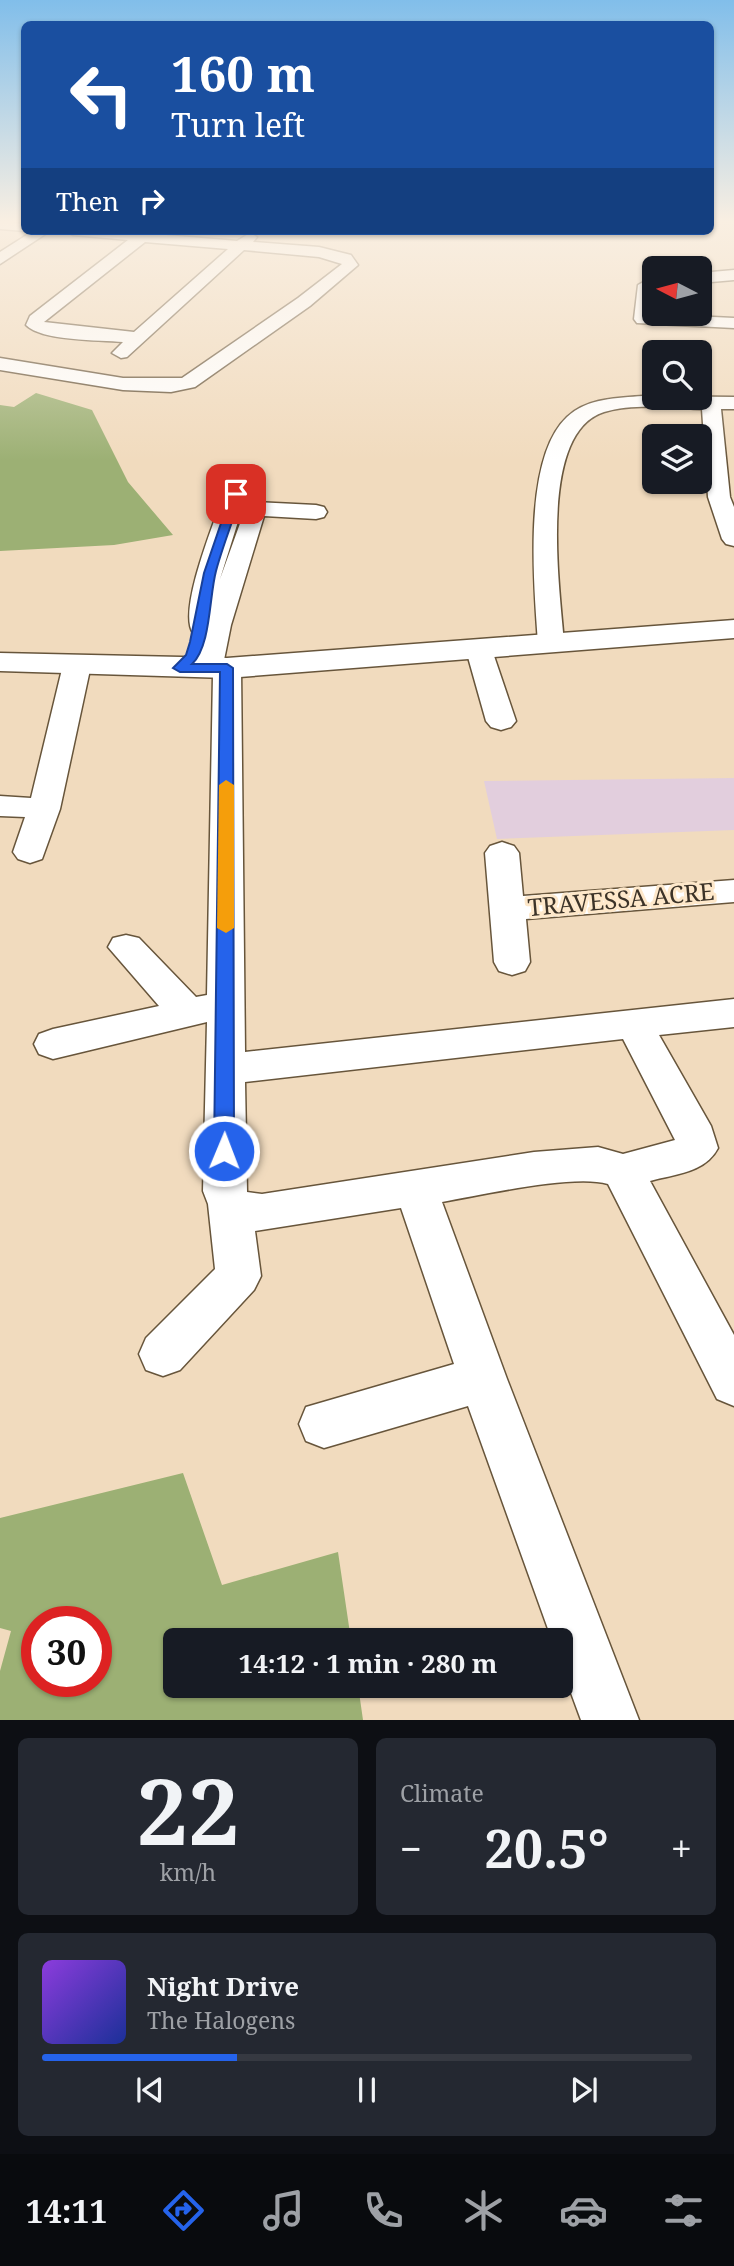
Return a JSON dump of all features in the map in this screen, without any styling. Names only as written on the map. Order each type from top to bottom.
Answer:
[{"type":"street","points":[[61,300],[36,320],[35,324],[50,330],[138,338]]},
{"type":"street","points":[[95,379],[180,300]]},
{"type":"street","points":[[0,364],[164,388],[188,383],[306,300]]},
{"type":"street","points":[[712,323],[734,324]]},
{"type":"street","points":[[734,403],[712,404],[719,497],[734,540]]},
{"type":"street","points":[[551,643],[545,531],[547,487],[566,432],[583,413],[595,408],[642,405]]},
{"type":"street","points":[[205,668],[192,657],[209,573],[241,477]]},
{"type":"street","points":[[163,1354],[238,1276],[230,1204],[225,1191],[226,1004],[205,668],[255,509],[316,512]]},
{"type":"street","points":[[0,662],[205,668],[479,650],[734,629]]},
{"type":"street","points":[[479,650],[501,722]]},
{"type":"street","points":[[30,852],[44,809],[77,665]]},
{"type":"street","points":[[0,806],[44,809]]},
{"type":"street","points":[[502,853],[512,962]]},
{"type":"street","name":"TRAVESSA ACRE","points":[[509,909],[734,891]]},
{"type":"street","points":[[126,947],[186,1011]]},
{"type":"street","points":[[53,1044],[186,1011],[226,1004]]},
{"type":"street","points":[[225,1069],[734,1013]]},
{"type":"street","points":[[230,1204],[243,1211],[262,1213],[561,1166],[598,1164],[623,1171],[688,1154],[697,1148],[696,1138],[634,1024]]},
{"type":"street","points":[[623,1171],[734,1383]]},
{"type":"street","points":[[416,1189],[483,1379],[610,1720]]},
{"type":"street","points":[[324,1424],[483,1379]]},
{"type":"shaded area","points":[[734,778],[734,830],[497,839],[484,781]]},
{"type":"green space","points":[[36,393],[92,410],[128,482],[173,535],[114,545],[0,551],[0,405],[14,407]]},
{"type":"green space","points":[[183,1473],[222,1585],[338,1552],[349,1628],[163,1628],[163,1698],[360,1698],[363,1720],[0,1720],[0,1671],[11,1631],[0,1628],[0,1518]]},
{"type":"slow traffic","points":[[226,785],[226,928]]},
{"type":"route","points":[[224,1151],[227,668],[180,668],[192,657],[202,627],[201,610],[209,573],[236,494]]}]
